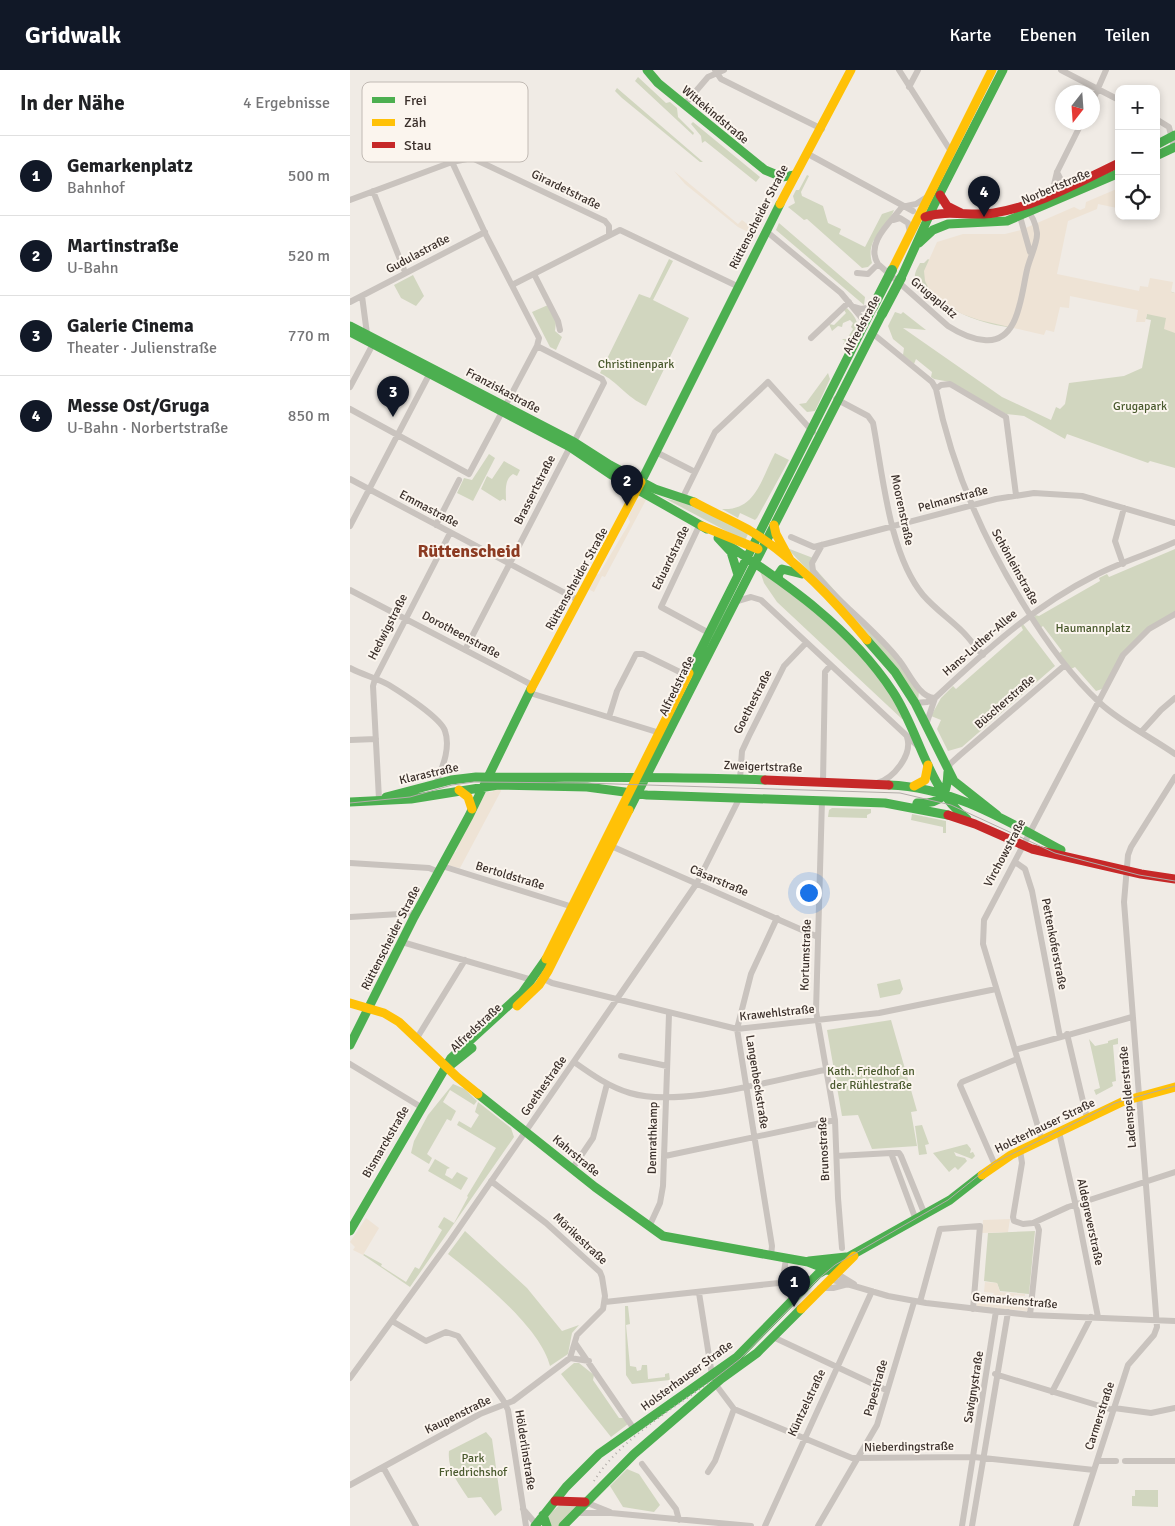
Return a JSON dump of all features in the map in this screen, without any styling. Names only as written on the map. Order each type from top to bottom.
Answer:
[{"type":"main road","name":"Wittekindstraße","points":[[647,70],[658,83],[750,160],[772,174],[782,177],[795,175]]},
{"type":"main road","name":"Rüttenscheider Straße","points":[[350,1045],[416,914],[472,809],[497,754],[640,486],[737,286],[795,175],[822,129],[851,70]]},
{"type":"main road","name":"Alfredstraße","points":[[447,1068],[451,1058],[522,993],[532,980],[543,974],[573,907],[734,602],[751,556],[762,542],[814,433],[872,333],[919,243],[928,196],[992,70]]},
{"type":"main road","name":"Alfredstraße","points":[[834,396],[865,322],[910,233],[925,210],[940,195],[1003,70]]},
{"type":"main road","points":[[1160,144],[1174,142]]},
{"type":"main road","points":[[1160,153],[1174,142]]},
{"type":"main road","name":"Norbertstraße","points":[[925,210],[963,215],[1023,211],[1052,193],[1115,165]]},
{"type":"main road","points":[[772,174],[779,183],[783,198]]},
{"type":"main road","name":"Norbertstraße","points":[[919,243],[933,230],[948,224],[993,223],[1115,175]]},
{"type":"main road","points":[[940,195],[947,206],[963,215]]},
{"type":"main road","name":"Franziskastraße","points":[[350,326],[431,371],[572,444],[610,465],[640,486]]},
{"type":"main road","name":"Franziskastraße","points":[[350,332],[431,371]]},
{"type":"main road","name":"Alfredstraße","points":[[642,778],[660,733],[738,575],[774,525],[814,433]]},
{"type":"main road","points":[[640,486],[700,506],[790,560]]},
{"type":"main road","points":[[640,486],[751,556],[840,628],[867,658],[895,696],[944,794],[957,811],[975,824]]},
{"type":"main road","points":[[701,525],[718,538],[751,556]]},
{"type":"main road","points":[[774,525],[776,534],[790,560],[873,644],[895,672],[915,703],[938,750],[959,786],[997,815]]},
{"type":"main road","points":[[718,538],[731,552],[738,575]]},
{"type":"main road","points":[[779,580],[778,575],[782,569],[802,574]]},
{"type":"main road","points":[[497,754],[501,770],[515,776]]},
{"type":"main road","points":[[926,755],[947,766]]},
{"type":"main road","points":[[914,786],[925,779],[926,755]]},
{"type":"main road","points":[[903,806],[911,803],[936,804],[944,794],[947,785],[947,766]]},
{"type":"main road","name":"Zweigertstraße","points":[[484,781],[515,776],[740,779],[902,784],[944,794],[997,815],[1074,857]]},
{"type":"main road","name":"Klarastraße","points":[[379,800],[451,780],[484,781]]},
{"type":"main road","points":[[484,781],[580,786],[634,793],[822,800],[903,806],[975,824],[1023,845],[1126,871],[1175,880]]},
{"type":"main road","name":"Klarastraße","points":[[350,802],[410,799],[459,790],[484,781]]},
{"type":"main road","points":[[459,790],[468,797],[472,809]]},
{"type":"main road","name":"Alfredstraße","points":[[447,1068],[456,1063],[533,992],[611,846],[634,793]]},
{"type":"main road","name":"Kahrstraße","points":[[350,1002],[388,1015],[417,1038],[447,1068],[572,1169],[646,1224],[670,1239],[803,1262],[828,1274]]},
{"type":"main road","name":"Bismarckstraße","points":[[350,1231],[421,1108],[447,1068]]},
{"type":"main road","name":"Holsterhauser Straße","points":[[563,1526],[584,1502],[634,1454],[828,1274],[858,1253],[955,1197],[995,1164],[1020,1150],[1139,1096],[1175,1087]]},
{"type":"main road","points":[[803,1262],[844,1252]]},
{"type":"main road","name":"Holsterhauser Straße","points":[[534,1525],[566,1487],[599,1454],[634,1429],[714,1380],[773,1337],[820,1288],[844,1252],[858,1253]]},
{"type":"main road","points":[[555,1501],[584,1502]]},
{"type":"main road","points":[[543,1515],[547,1526]]},
{"type":"street","points":[[684,105],[708,77],[724,70]]},
{"type":"street","points":[[899,70],[956,161]]},
{"type":"street","points":[[909,87],[918,70]]},
{"type":"street","points":[[1061,70],[1089,85]]},
{"type":"street","points":[[1099,85],[1106,70]]},
{"type":"street","points":[[716,72],[721,79],[822,129]]},
{"type":"street","points":[[1100,90],[1115,98]]},
{"type":"street","points":[[1160,121],[1169,127],[1174,142]]},
{"type":"street","points":[[1052,193],[1057,172],[1078,130]]},
{"type":"street","points":[[808,154],[895,201],[902,207],[925,210]]},
{"type":"street","points":[[350,409],[468,474],[537,346],[539,338],[452,162]]},
{"type":"street","name":"Girardetstraße","points":[[350,200],[452,162]]},
{"type":"street","name":"Girardetstraße","points":[[483,162],[605,222],[609,226],[609,235]]},
{"type":"street","points":[[1057,172],[1061,180],[1068,186]]},
{"type":"street","points":[[373,191],[405,272]]},
{"type":"street","points":[[857,273],[868,274],[878,264],[874,258],[873,248],[902,207],[916,204],[928,196]]},
{"type":"street","points":[[893,220],[898,215],[925,210]]},
{"type":"street","points":[[1023,211],[1030,252]]},
{"type":"street","points":[[1023,211],[1037,232],[1037,239],[1030,252]]},
{"type":"street","points":[[893,220],[900,218],[908,222],[910,233]]},
{"type":"street","points":[[768,227],[852,304],[865,322]]},
{"type":"street","points":[[512,285],[620,230],[737,286]]},
{"type":"street","name":"Gudulastraße","points":[[350,302],[485,232]]},
{"type":"street","name":"Grugaplatz","points":[[878,264],[957,331],[970,337],[989,341],[1003,337],[1017,313],[1030,252]]},
{"type":"street","points":[[534,274],[558,321],[560,330]]},
{"type":"street","points":[[350,387],[373,344],[367,334],[362,296]]},
{"type":"street","points":[[852,304],[862,309],[873,306]]},
{"type":"street","points":[[812,338],[852,304]]},
{"type":"street","points":[[872,333],[932,382],[936,389],[941,385],[950,384],[1006,417],[1016,495]]},
{"type":"street","name":"Brassertstraße","points":[[465,650],[604,382],[537,346]]},
{"type":"street","points":[[350,526],[431,371]]},
{"type":"street","points":[[682,499],[715,432],[768,382],[814,433]]},
{"type":"street","name":"Schönleinstraße","points":[[936,389],[948,439],[972,505],[997,561],[1030,616],[1065,665],[1098,702],[1175,754]]},
{"type":"street","name":"Moorenstraße","points":[[834,396],[868,416],[872,423],[893,526],[902,559],[923,594],[963,632],[983,655]]},
{"type":"street","points":[[656,452],[695,472]]},
{"type":"street","name":"Emmastraße","points":[[350,479],[578,600]]},
{"type":"street","points":[[436,525],[459,480]]},
{"type":"street","name":"Pelmanstraße","points":[[791,537],[810,547],[822,545],[1016,495],[1067,494],[1175,523]]},
{"type":"street","points":[[1123,564],[1115,542],[1124,508]]},
{"type":"street","name":"Eduardstraße","points":[[701,525],[674,578],[662,607],[709,633]]},
{"type":"street","name":"Hedwigstraße","points":[[379,800],[374,679],[450,533]]},
{"type":"street","name":"Hans-Luther-Allee","points":[[915,703],[927,702],[935,698],[1030,616],[1063,593],[1095,575],[1175,542]]},
{"type":"street","points":[[822,545],[812,564],[813,571],[894,653],[922,693],[930,698],[935,698]]},
{"type":"street","name":"Dorotheenstraße","points":[[350,590],[465,650],[532,690],[660,733]]},
{"type":"street","points":[[734,602],[755,597],[761,600],[926,755]]},
{"type":"street","name":"Virchowstraße","points":[[1042,1140],[996,990],[983,944],[982,930],[990,904],[1015,862],[1127,650],[1149,629],[1175,614]]},
{"type":"street","name":"Goethestraße","points":[[740,779],[742,751],[749,736],[784,666],[806,643]]},
{"type":"street","points":[[609,717],[617,691],[636,654],[644,654],[688,676]]},
{"type":"street","name":"Büscherstraße","points":[[947,766],[1065,665]]},
{"type":"street","points":[[823,782],[825,672],[830,666]]},
{"type":"street","points":[[350,668],[388,685],[440,722],[446,736],[443,769],[436,784]]},
{"type":"street","name":"Hans-Luther-Allee","points":[[926,725],[935,698]]},
{"type":"street","points":[[1142,731],[1175,698]]},
{"type":"street","points":[[876,783],[883,781],[897,770],[907,752],[907,736]]},
{"type":"street","points":[[350,740],[376,738]]},
{"type":"street","points":[[907,752],[915,750],[926,755]]},
{"type":"street","points":[[938,750],[948,756],[960,755]]},
{"type":"street","points":[[443,769],[451,780]]},
{"type":"street","points":[[897,770],[897,778],[902,784]]},
{"type":"street","name":"Ladenspelderstraße","points":[[1158,1321],[1124,914],[1126,871],[1131,847],[1175,777]]},
{"type":"street","name":"Goethestraße","points":[[350,1378],[491,1181],[697,884],[740,797]]},
{"type":"street","name":"Kortumstraße","points":[[817,1020],[822,800]]},
{"type":"street","name":"Cäsarstraße","points":[[611,846],[818,936]]},
{"type":"street","name":"Pettenkoferstraße","points":[[1015,862],[1025,870],[1032,891],[1060,1036]]},
{"type":"street","name":"Bertoldstraße","points":[[350,863],[440,869],[573,907]]},
{"type":"street","points":[[350,917],[416,914]]},
{"type":"street","name":"Langenbeckstraße","points":[[771,1256],[772,1246],[737,1029],[753,968],[777,918]]},
{"type":"street","points":[[402,942],[532,980]]},
{"type":"street","points":[[417,1038],[465,960]]},
{"type":"street","name":"Krawehlstraße","points":[[543,974],[616,1000],[737,1029],[895,1010],[996,990]]},
{"type":"street","name":"Demrathkamp","points":[[646,1224],[657,1209],[663,1186],[669,1014]]},
{"type":"street","points":[[1014,1050],[1132,1017]]},
{"type":"street","name":"Brunostraße","points":[[817,1020],[835,1120],[838,1198],[844,1252]]},
{"type":"street","points":[[1067,1034],[1087,1118]]},
{"type":"street","points":[[621,1056],[667,1066]]},
{"type":"street","points":[[995,1164],[960,1085],[962,1082],[1017,1059]]},
{"type":"street","points":[[574,1062],[607,1084],[630,1093],[665,1098],[746,1086],[825,1070]]},
{"type":"street","points":[[350,1064],[421,1108]]},
{"type":"street","points":[[572,1169],[592,1142],[607,1084]]},
{"type":"street","points":[[665,1156],[835,1120]]},
{"type":"street","name":"Aldegreverstraße","points":[[1059,1132],[1075,1205],[1094,1317]]},
{"type":"street","points":[[1020,1150],[1022,1163],[1014,1221],[1023,1224],[1036,1222],[1075,1205],[1175,1172]]},
{"type":"street","points":[[891,1153],[921,1218]]},
{"type":"street","points":[[837,1156],[899,1153],[902,1156],[921,1218]]},
{"type":"street","name":"Mörikestraße","points":[[491,1181],[546,1223],[595,1268],[602,1277],[605,1302]]},
{"type":"street","points":[[1030,1314],[1039,1230],[1036,1222]]},
{"type":"street","name":"Papestraße","points":[[818,1526],[877,1426],[886,1390],[917,1302],[938,1232],[943,1227],[980,1226],[974,1309]]},
{"type":"street","points":[[588,1361],[570,1358],[577,1335],[600,1314],[605,1302],[779,1284],[783,1278],[786,1259]]},
{"type":"street","name":"Gemarkenstraße","points":[[828,1274],[852,1285],[917,1302],[1030,1314],[1158,1321],[1175,1320]]},
{"type":"street","name":"Gemarkenstraße","points":[[820,1288],[852,1285]]},
{"type":"street","name":"Küntzelstraße","points":[[765,1526],[872,1291]]},
{"type":"street","points":[[699,1293],[714,1380],[734,1409],[715,1461],[708,1472]]},
{"type":"street","name":"Savignystraße","points":[[962,1526],[988,1372],[996,1311]]},
{"type":"street","name":"Savignystraße","points":[[972,1526],[1008,1312]]},
{"type":"street","points":[[1052,1392],[1094,1317]]},
{"type":"street","name":"Hölderlinstraße","points":[[392,1321],[426,1341],[446,1332],[458,1336],[472,1352],[506,1405],[522,1508],[534,1525]]},
{"type":"street","name":"Carmerstraße","points":[[1076,1526],[1128,1365],[1154,1335],[1158,1321]]},
{"type":"street","points":[[773,1337],[886,1390]]},
{"type":"street","points":[[575,1343],[634,1429]]},
{"type":"street","name":"Kaupenstraße","points":[[350,1484],[480,1414],[506,1405],[570,1358]]},
{"type":"street","points":[[988,1372],[1114,1409],[1151,1413],[1175,1408]]},
{"type":"street","name":"Nieberdingstraße","points":[[734,1409],[857,1459],[974,1457],[1094,1470]]},
{"type":"street","points":[[1097,1461],[1116,1461]]},
{"type":"street","points":[[1125,1461],[1175,1462]]},
{"type":"street","points":[[642,1464],[676,1509],[679,1520]]},
{"type":"street","points":[[383,1466],[416,1526]]},
{"type":"street","points":[[584,1502],[611,1513]]},
{"type":"street","name":"Hölderlinstraße","points":[[522,1508],[534,1525]]},
{"type":"street","points":[[574,1514],[611,1513],[751,1526]]},
{"type":"green space","points":[[638,77],[666,103],[670,102],[677,108],[678,117],[694,133],[693,135],[635,81]]},
{"type":"green space","points":[[617,88],[703,162],[700,162],[622,98],[615,91]]},
{"type":"green space","points":[[693,122],[760,177],[756,182],[705,141],[702,143],[701,136],[691,124]]},
{"type":"green space","points":[[807,175],[809,176],[801,192],[802,196],[823,206],[828,223],[841,229],[839,234],[865,247],[882,214],[894,210],[871,247],[872,263],[868,267],[862,268],[807,219],[804,220],[788,207],[795,203],[793,196],[796,190],[799,190]]},
{"type":"green space","points":[[779,223],[865,297],[864,305],[776,230]]},
{"type":"green space","name":"Christinenpark","points":[[669,259],[673,261],[653,300],[689,318],[646,406],[600,373],[639,294],[650,298]]},
{"type":"green space","points":[[928,259],[1010,322],[1007,327],[975,319],[956,311],[921,285],[916,280],[916,272],[920,263],[924,263]]},
{"type":"green space","points":[[413,275],[424,296],[416,306],[401,298],[394,285]]},
{"type":"green space","name":"Grugapark","points":[[1152,285],[1175,293],[1175,468],[1150,461],[1148,463],[1067,434],[1065,439],[1024,416],[1006,414],[950,382],[934,379],[931,377],[932,372],[916,359],[914,364],[903,355],[904,348],[893,339],[888,326],[895,312],[901,314],[903,312],[926,330],[903,328],[1002,397],[1051,420],[1056,407],[1060,409],[1065,404],[1069,383],[1124,376],[1142,368],[1151,320],[1146,319]]},
{"type":"green space","points":[[548,305],[556,322],[555,331],[562,337],[556,350],[550,347],[532,312]]},
{"type":"green space","points":[[847,308],[857,321],[857,325],[848,343],[843,344],[845,341],[842,339],[847,339],[853,329],[851,327],[853,323],[850,320],[843,323],[842,327],[838,326],[832,331],[829,324],[834,325],[846,313],[844,310]]},
{"type":"green space","points":[[828,373],[830,379],[815,411],[807,412],[799,404],[806,403]]},
{"type":"green space","points":[[775,453],[789,460],[757,518],[755,520],[740,513],[738,518],[722,509],[743,505],[750,499],[761,483]]},
{"type":"green space","points":[[489,454],[495,458],[473,501],[457,493],[464,478],[472,480]]},
{"type":"green space","points":[[504,461],[520,470],[517,476],[513,474],[508,479],[506,501],[503,499],[500,501],[481,489],[487,476],[492,479]]},
{"type":"green space","points":[[651,491],[667,499],[692,504],[748,534],[745,541]]},
{"type":"green space","points":[[787,548],[813,558],[811,564],[896,659],[919,692],[918,701],[875,642]]},
{"type":"green space","name":"Haumannplatz","points":[[1175,549],[1175,613],[1141,634],[1102,689],[1096,691],[1075,667],[1071,669],[1058,654],[1062,651],[1043,626],[1039,629],[1034,619],[1035,615],[1039,616],[1100,581],[1099,578],[1107,574],[1109,577]]},
{"type":"green space","points":[[760,571],[823,619],[859,654],[875,673],[905,718],[902,719],[777,602],[764,583]]},
{"type":"green space","points":[[1023,624],[1055,666],[962,747],[948,751],[937,729],[941,720],[931,716],[941,698],[953,686],[956,689],[1023,630],[1021,626]]},
{"type":"green space","points":[[832,808],[871,809],[871,813],[867,815],[867,818],[828,817],[829,810]]},
{"type":"green space","points":[[912,814],[946,821],[946,833],[943,833],[943,827],[911,820]]},
{"type":"green space","points":[[900,979],[903,989],[900,994],[880,998],[877,984]]},
{"type":"green space","name":"Kath. Friedhof an der Rühlestraße","points":[[891,1020],[917,1111],[911,1112],[917,1146],[872,1149],[858,1115],[842,1116],[827,1030]]},
{"type":"green space","points":[[1118,1038],[1118,1044],[1113,1045],[1116,1081],[1112,1082],[1113,1086],[1096,1095],[1094,1090],[1100,1088],[1089,1039],[1095,1046]]},
{"type":"green space","points":[[453,1084],[465,1089],[477,1101],[474,1105],[450,1090],[443,1102],[456,1111],[451,1121],[447,1119],[427,1154],[432,1158],[429,1164],[411,1153],[414,1141],[428,1115]]},
{"type":"green space","points":[[478,1102],[511,1128],[514,1137],[410,1287],[363,1255],[382,1264],[381,1266],[406,1282],[415,1267],[419,1269],[442,1230],[438,1227],[444,1217],[454,1223],[467,1196],[496,1148],[457,1125],[459,1121],[471,1128],[479,1115],[475,1112]]},
{"type":"green space","points":[[922,1125],[929,1144],[925,1145],[927,1154],[919,1155],[915,1126]]},
{"type":"green space","points":[[967,1144],[971,1149],[970,1153],[973,1152],[975,1156],[972,1159],[954,1152],[956,1156],[965,1158],[967,1161],[958,1170],[955,1167],[949,1172],[933,1153]]},
{"type":"green space","points":[[435,1159],[450,1168],[447,1169],[445,1175],[452,1179],[457,1172],[468,1178],[461,1190],[428,1171]]},
{"type":"green space","points":[[465,1231],[527,1288],[562,1331],[579,1325],[572,1333],[568,1354],[550,1366],[535,1336],[522,1320],[492,1290],[448,1254]]},
{"type":"green space","points":[[1035,1231],[1029,1294],[1000,1291],[997,1283],[984,1281],[988,1233]]},
{"type":"green space","points":[[625,1306],[628,1306],[630,1324],[626,1325],[630,1366],[636,1367],[637,1371],[641,1370],[642,1365],[647,1365],[648,1379],[665,1377],[665,1374],[669,1373],[670,1380],[632,1384],[626,1375]]},
{"type":"green space","points":[[574,1363],[579,1363],[594,1375],[593,1380],[619,1418],[624,1418],[628,1424],[611,1437],[561,1374]]},
{"type":"green space","name":"Park Friedrichshof","points":[[486,1432],[492,1439],[502,1510],[495,1516],[481,1497],[468,1498],[454,1476],[449,1458],[449,1451]]},
{"type":"green space","points":[[627,1469],[639,1474],[660,1505],[654,1512],[623,1507],[610,1486]]},
{"type":"green space","points":[[1135,1490],[1158,1490],[1158,1507],[1132,1506],[1132,1496],[1135,1496]]},
{"type":"green space","points":[[561,1504],[578,1505],[559,1526],[551,1526],[548,1520],[549,1514]]},
{"type":"shaded area","points":[[674,171],[738,224],[742,220],[756,231],[751,240],[750,233],[738,227],[685,184]]},
{"type":"shaded area","points":[[1115,190],[1115,208],[1098,204],[1097,209],[1068,221],[1057,274],[1139,291],[1140,286],[1148,287],[1150,278],[1173,282],[1171,292],[1175,293],[1175,333],[1164,329],[1166,318],[1147,314],[1145,322],[1136,322],[1138,310],[1070,296],[1069,308],[1060,307],[1054,332],[1046,330],[1044,335],[979,320],[962,314],[929,289],[925,281],[924,271],[937,242],[963,234],[1005,234],[1021,230],[1074,207],[1080,210],[1085,208],[1086,202]]},
{"type":"shaded area","points":[[647,498],[605,577],[602,576],[594,592],[586,588],[594,575],[599,574],[630,522],[628,517],[637,500]]},
{"type":"shaded area","points":[[500,787],[501,791],[460,868],[449,866],[451,853],[456,852],[461,836],[484,792],[493,792],[492,789]]},
{"type":"shaded area","points":[[366,1218],[379,1228],[363,1255],[353,1250],[355,1247],[350,1242]]},
{"type":"shaded area","points":[[1010,1219],[1008,1232],[982,1233],[983,1220]]},
{"type":"shaded area","points":[[985,1282],[997,1283],[1000,1292],[1025,1294],[1025,1296],[1014,1295],[1017,1301],[990,1299],[994,1293],[984,1292]]},
{"type":"shaded area","points":[[977,1293],[990,1294],[990,1300],[1017,1302],[1018,1297],[1029,1298],[1028,1311],[977,1307]]},
{"type":"tram line","points":[[350,803],[410,797],[452,785],[474,782],[584,783],[900,793],[951,805],[1055,853],[1139,875],[1175,881]]},
{"type":"tram line","points":[[714,1379],[740,1359],[817,1280],[835,1265],[948,1200],[994,1163],[1115,1103],[1175,1086]]},
{"type":"railway","points":[[594,1481],[618,1451],[633,1438],[714,1379]]},
{"type":"traffic: fast","points":[[647,70],[658,83],[765,170],[782,177],[795,175]]},
{"type":"traffic: fast","points":[[901,278],[934,205],[1003,70]]},
{"type":"traffic: fast","points":[[1160,143],[1175,135]]},
{"type":"traffic: fast","points":[[1160,154],[1175,147]]},
{"type":"traffic: fast","points":[[919,243],[933,230],[948,224],[1007,221],[1115,175]]},
{"type":"traffic: fast","points":[[641,482],[780,204]]},
{"type":"traffic: fast","points":[[873,307],[892,270]]},
{"type":"traffic: fast","points":[[882,314],[901,278]]},
{"type":"traffic: fast","points":[[689,673],[873,307]]},
{"type":"traffic: fast","points":[[629,810],[882,314]]},
{"type":"traffic: fast","points":[[350,326],[574,442],[610,465],[655,489],[694,502]]},
{"type":"traffic: fast","points":[[350,332],[570,447],[610,474],[707,529]]},
{"type":"traffic: fast","points":[[718,538],[731,552],[738,575]]},
{"type":"traffic: fast","points":[[725,543],[794,591],[817,609],[858,647],[893,692],[942,792],[967,819]]},
{"type":"traffic: fast","points":[[779,580],[778,575],[782,569],[802,574]]},
{"type":"traffic: fast","points":[[867,640],[895,672],[915,703],[954,781],[997,815]]},
{"type":"traffic: fast","points":[[350,1045],[414,917],[469,816],[531,689]]},
{"type":"traffic: fast","points":[[917,803],[932,802],[942,797],[946,788],[948,772]]},
{"type":"traffic: fast","points":[[386,797],[451,780],[476,777],[765,780]]},
{"type":"traffic: fast","points":[[350,802],[411,799],[498,785],[587,787],[647,795],[885,803],[948,815]]},
{"type":"traffic: fast","points":[[889,785],[912,787],[957,799],[999,817],[1061,850]]},
{"type":"traffic: fast","points":[[350,1231],[451,1058],[522,993],[546,959]]},
{"type":"traffic: fast","points":[[447,1068],[472,1048]]},
{"type":"traffic: fast","points":[[478,1094],[595,1187],[663,1236],[808,1262],[836,1273]]},
{"type":"traffic: fast","points":[[535,1526],[566,1487],[599,1454],[737,1357],[818,1274],[950,1200],[982,1175]]},
{"type":"traffic: fast","points":[[809,1261],[846,1257]]},
{"type":"traffic: fast","points":[[563,1526],[634,1454],[721,1379],[757,1353],[801,1309]]},
{"type":"traffic: fast","points":[[543,1515],[547,1526]]},
{"type":"traffic: slow","points":[[780,204],[851,70]]},
{"type":"traffic: slow","points":[[892,270],[992,70]]},
{"type":"traffic: slow","points":[[531,689],[641,482]]},
{"type":"traffic: slow","points":[[694,502],[749,530],[782,553],[827,595],[867,640]]},
{"type":"traffic: slow","points":[[774,525],[776,534],[790,560]]},
{"type":"traffic: slow","points":[[702,526],[758,549]]},
{"type":"traffic: slow","points":[[546,959],[689,673]]},
{"type":"traffic: slow","points":[[914,786],[925,780],[928,765]]},
{"type":"traffic: slow","points":[[459,790],[468,797],[472,809]]},
{"type":"traffic: slow","points":[[517,1006],[539,985],[548,971],[629,810]]},
{"type":"traffic: slow","points":[[350,1003],[384,1013],[399,1022],[457,1077],[478,1094]]},
{"type":"traffic: slow","points":[[982,1175],[1011,1155],[1124,1101],[1175,1087]]},
{"type":"traffic: slow","points":[[801,1309],[854,1256]]},
{"type":"traffic: jam","points":[[925,217],[942,214],[985,214],[1010,210],[1042,199],[1115,165]]},
{"type":"traffic: jam","points":[[940,195],[947,206],[961,213]]},
{"type":"traffic: jam","points":[[765,780],[889,785]]},
{"type":"traffic: jam","points":[[948,815],[975,824],[1032,849],[1141,874],[1175,879]]},
{"type":"traffic: jam","points":[[555,1501],[585,1502]]},
{"type":"place","name":"Messe Ost/Gruga","points":[[984,217]]},
{"type":"place","name":"Galerie Cinema","points":[[393,417]]},
{"type":"place","name":"Martinstraße","points":[[627,506]]},
{"type":"place","name":"Gemarkenplatz","points":[[794,1307]]},
{"type":"district","name":"Rüttenscheid","points":[[469,551]]}]
